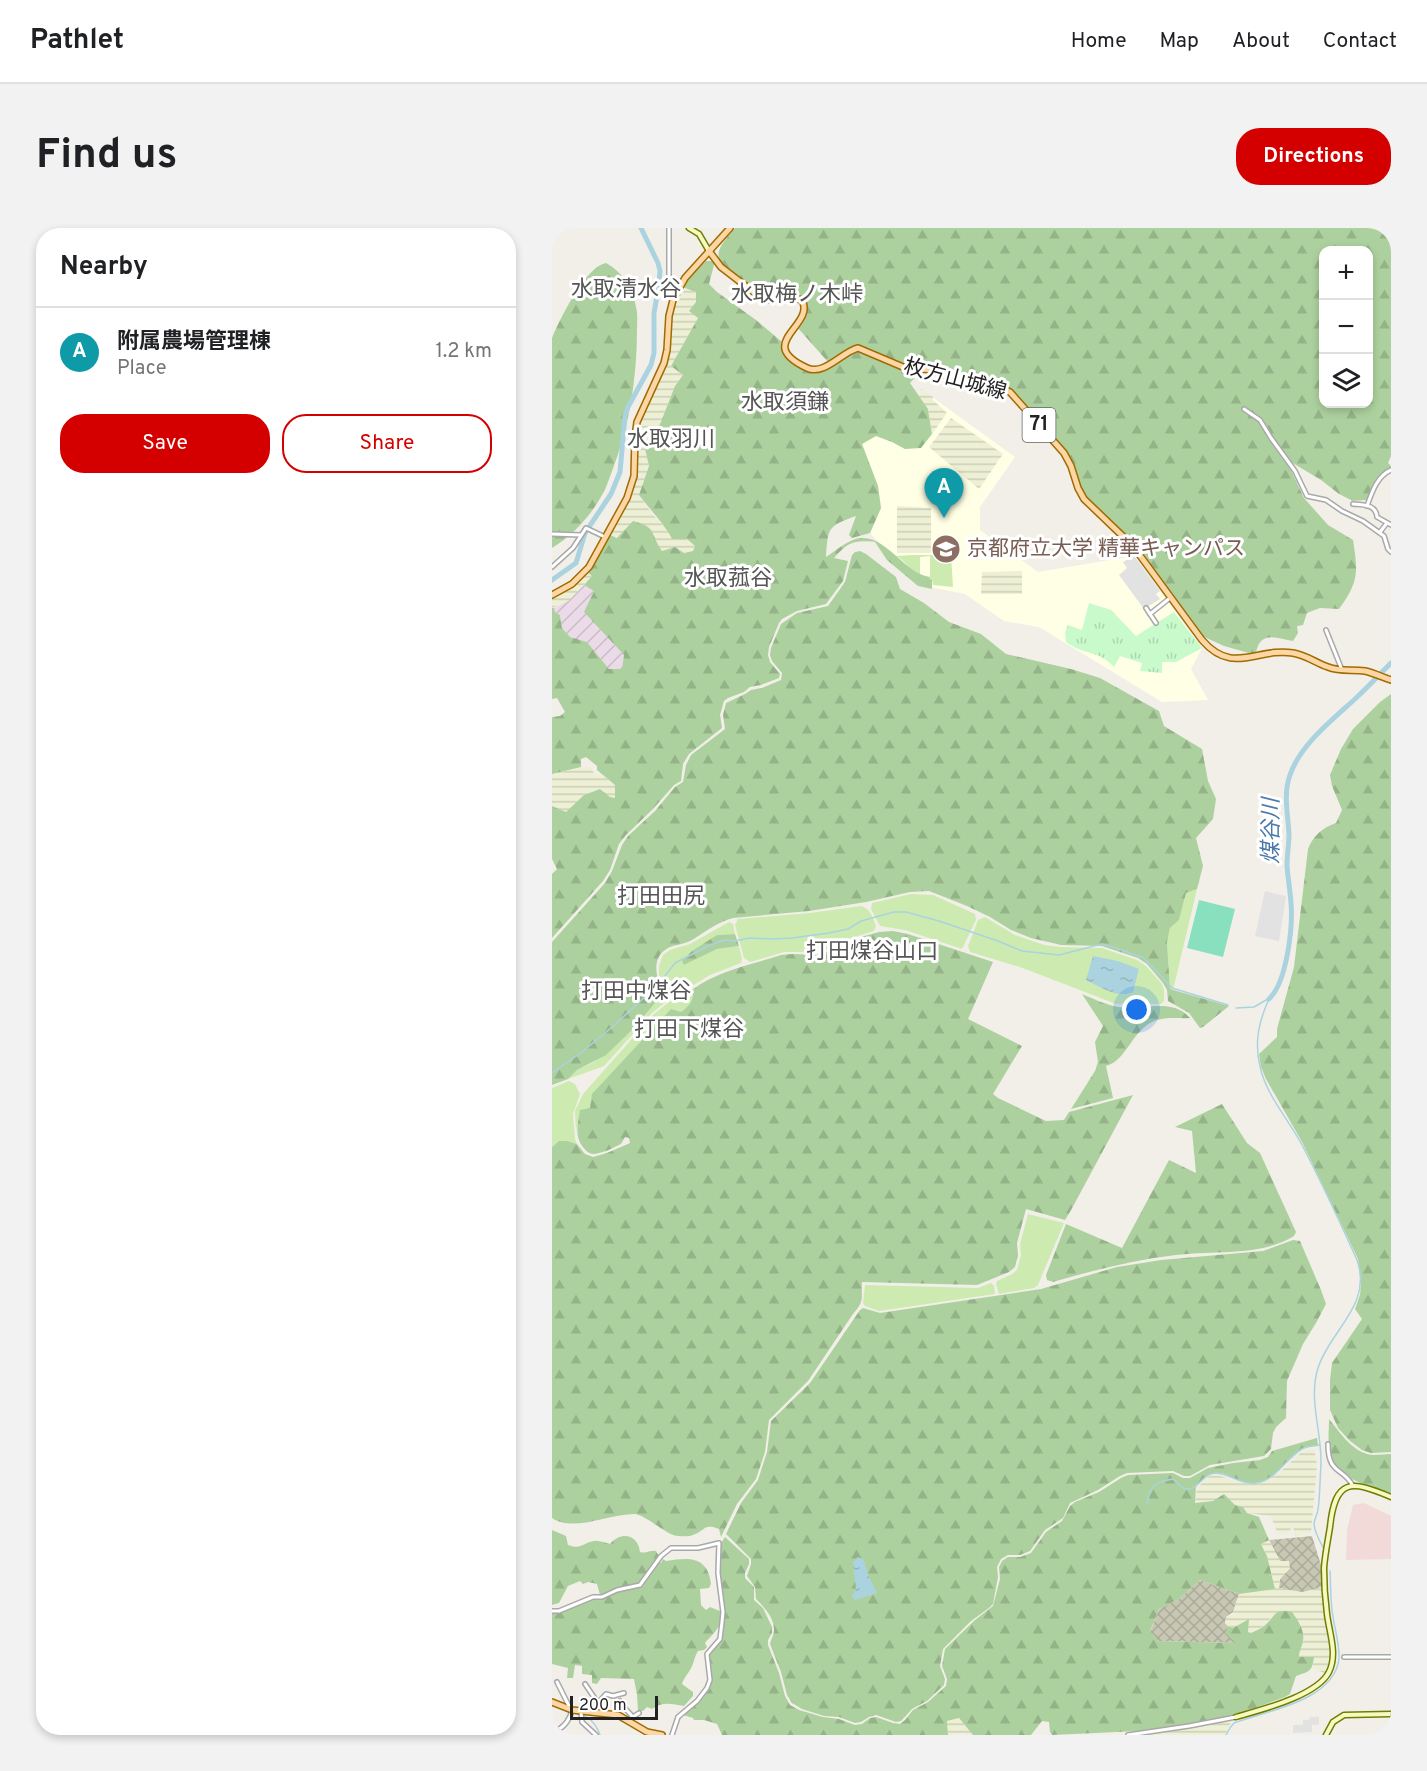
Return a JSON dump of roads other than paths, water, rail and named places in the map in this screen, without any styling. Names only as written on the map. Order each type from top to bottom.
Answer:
[{"type":"main road","points":[[552,595],[572,584],[586,571],[619,514],[632,485],[637,422],[666,358],[670,311],[677,290],[730,228]]},
{"type":"main road","name":"枚方山城線","points":[[709,250],[721,267],[760,297],[770,300],[794,298],[802,300],[803,314],[786,340],[784,348],[805,367],[817,369],[858,348],[903,367],[932,370],[978,387],[1003,389],[1010,392],[1064,453],[1084,499],[1133,546],[1209,648],[1223,657],[1238,658],[1284,652],[1294,653],[1328,667],[1377,674],[1388,679]]},
{"type":"main road","points":[[552,1702],[571,1710],[630,1718],[647,1731],[662,1735]]},
{"type":"street","points":[[552,238],[556,228]]},
{"type":"street","points":[[669,228],[669,284],[677,290]]},
{"type":"street","points":[[688,228],[699,234],[709,250]]},
{"type":"street","points":[[1244,409],[1260,420],[1295,471],[1307,496],[1326,501],[1356,516],[1384,536],[1391,552]]},
{"type":"street","points":[[1367,506],[1377,481],[1384,473],[1391,470]]},
{"type":"street","points":[[1353,504],[1372,508],[1377,517],[1389,524],[1380,532]]},
{"type":"street","points":[[552,567],[573,548],[586,528],[606,537]]},
{"type":"street","points":[[552,534],[581,535]]},
{"type":"street","points":[[1387,542],[1391,539]]},
{"type":"street","points":[[1150,614],[1170,598]]},
{"type":"street","points":[[1146,608],[1156,623]]},
{"type":"street","points":[[1326,630],[1342,670]]},
{"type":"street","points":[[1328,1444],[1331,1463],[1350,1480],[1353,1486]]},
{"type":"street","points":[[1128,1735],[1236,1717],[1290,1700],[1324,1679],[1329,1673],[1333,1656],[1327,1614],[1325,1561],[1333,1503],[1341,1491],[1353,1486],[1368,1487],[1391,1497]]},
{"type":"street","points":[[552,1611],[559,1611],[617,1590],[640,1585],[671,1548],[698,1548],[719,1543],[718,1573],[723,1612],[720,1639],[707,1654],[710,1680],[697,1701],[678,1717],[672,1735]]},
{"type":"street","points":[[1344,1657],[1391,1657]]},
{"type":"street","points":[[552,1733],[562,1729],[571,1710],[557,1682]]},
{"type":"street","points":[[585,1684],[598,1703]]},
{"type":"street","points":[[596,1713],[598,1703],[606,1694],[613,1696],[624,1693]]},
{"type":"street","points":[[620,1701],[630,1718],[639,1713]]},
{"type":"street","points":[[581,1712],[582,1722],[596,1735]]},
{"type":"street","points":[[1326,1735],[1333,1722],[1344,1715],[1391,1714]]},
{"type":"water","points":[[1093,956],[1118,961],[1139,969],[1133,992],[1115,993],[1086,980]]},
{"type":"water","points":[[858,1557],[864,1560],[877,1593],[855,1600],[852,1596],[856,1589],[853,1562]]},
{"type":"waterway","points":[[552,580],[576,563],[585,533],[611,494],[620,472],[625,416],[651,365],[654,353],[654,313],[660,271],[641,228]]},
{"type":"waterway","name":"煤谷川","points":[[1269,999],[1280,980],[1290,939],[1291,898],[1287,866],[1289,834],[1286,797],[1290,775],[1309,743],[1391,663]]},
{"type":"waterway","points":[[552,1073],[611,1028],[658,985],[675,963],[708,946],[724,940],[792,938],[829,933],[848,929],[861,921],[894,912],[906,912],[939,921],[1022,951],[1059,955],[1102,944],[1144,958],[1172,988],[1228,1005]]},
{"type":"waterway","points":[[1236,1008],[1254,1007],[1268,999]]},
{"type":"waterway","points":[[1269,999],[1260,1024],[1258,1040],[1258,1057],[1263,1076],[1323,1186],[1357,1260],[1360,1276],[1355,1304],[1324,1354],[1315,1380],[1314,1392],[1321,1464],[1319,1505],[1314,1523],[1324,1549]]},
{"type":"waterway","points":[[1147,1504],[1154,1486],[1173,1479],[1183,1488],[1188,1489],[1195,1487],[1207,1476],[1217,1473],[1245,1482],[1264,1481],[1302,1449],[1320,1445]]},
{"type":"waterway","points":[[1226,1735],[1234,1723],[1280,1709],[1312,1695],[1325,1685],[1334,1673],[1339,1654],[1331,1606],[1330,1571]]},
{"type":"waterway","points":[[552,1706],[587,1717],[600,1735]]},
{"type":"place","name":"附属農場管理棟","points":[[944,518]]},
{"type":"place","name":"京都府立大学 精華キャンパス","points":[[946,549]]},
{"type":"district","name":"水取清水谷","points":[[626,290]]},
{"type":"district","name":"水取梅ノ木峠","points":[[797,295]]},
{"type":"district","name":"水取須鎌","points":[[785,403]]},
{"type":"district","name":"水取羽川","points":[[671,440]]},
{"type":"district","name":"水取菰谷","points":[[728,579]]},
{"type":"district","name":"打田田尻","points":[[661,897]]},
{"type":"district","name":"打田煤谷山口","points":[[872,952]]},
{"type":"district","name":"打田中煤谷","points":[[636,992]]},
{"type":"district","name":"打田下煤谷","points":[[689,1030]]}]
